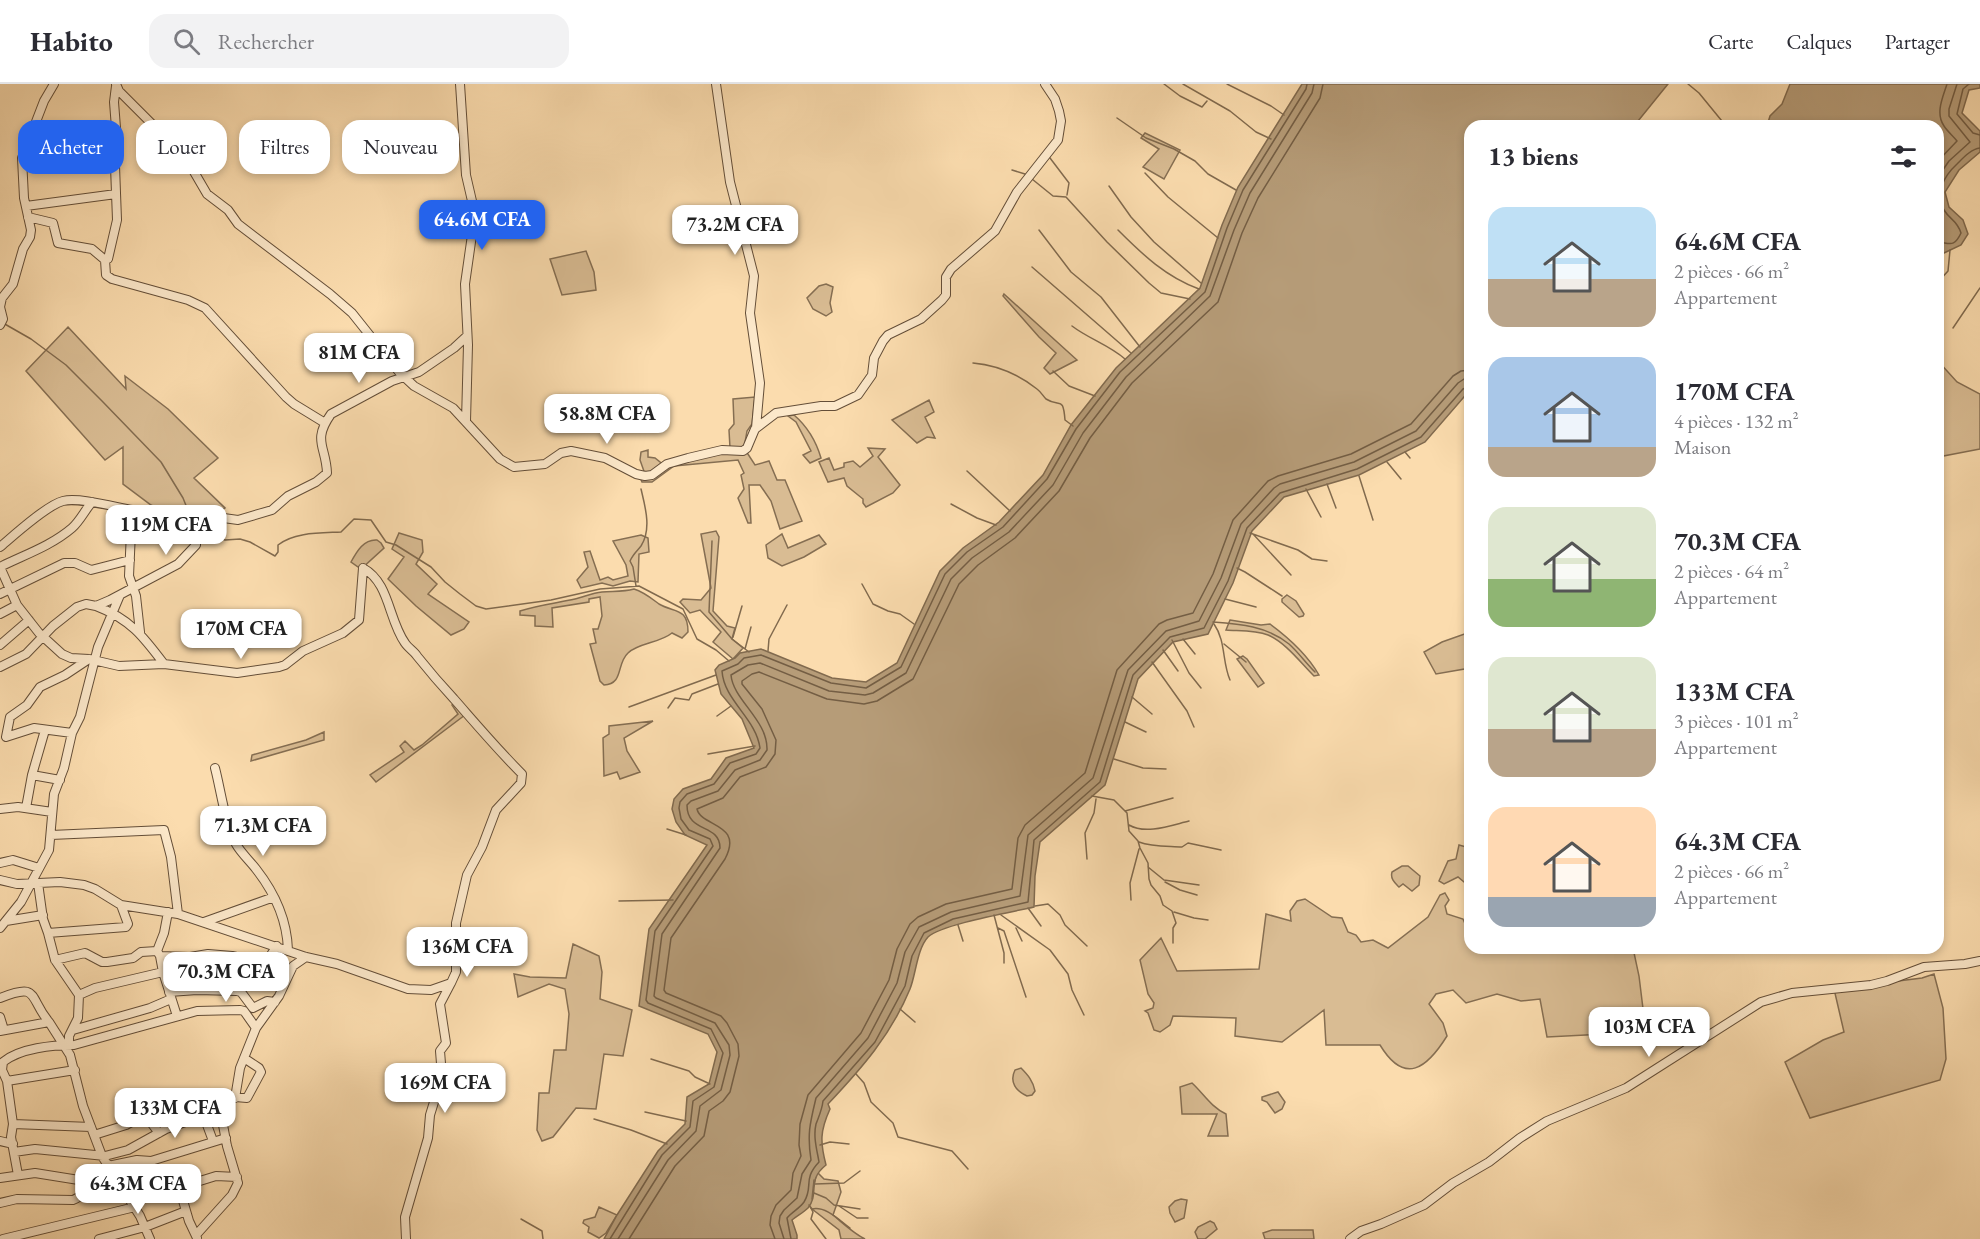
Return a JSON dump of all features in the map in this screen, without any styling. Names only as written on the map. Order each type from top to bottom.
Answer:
[{"type":"street","points":[[0,325],[3,319],[0,307],[2,298],[13,284],[31,230],[21,170],[24,152],[44,102],[54,84]]},
{"type":"street","points":[[460,84],[466,175],[475,214],[465,284],[466,421]]},
{"type":"street","points":[[116,85],[162,134],[201,158],[193,170],[207,194],[228,210],[238,224],[278,252],[352,313],[404,377],[436,400],[453,408],[500,459],[514,467],[544,464],[561,453],[571,451],[604,458],[645,476],[652,475],[667,464],[688,458],[722,450],[743,451],[747,448],[755,429],[760,383],[750,313],[754,276],[730,182],[716,84]]},
{"type":"street","points":[[755,429],[776,413],[835,406],[854,397],[872,375],[874,358],[885,338],[921,319],[942,300],[946,295],[946,276],[951,269],[995,231],[1017,192],[1058,140],[1061,121],[1059,111],[1055,99],[1045,84]]},
{"type":"street","points":[[105,260],[108,259],[112,248],[116,228],[117,141],[114,102],[116,85]]},
{"type":"street","points":[[26,206],[116,194]]},
{"type":"street","points":[[28,218],[53,223],[58,243],[92,249],[105,260],[106,275],[112,279],[188,300],[205,308],[286,397],[325,423]]},
{"type":"street","points":[[196,521],[205,514],[244,519],[272,510],[288,496],[321,479],[327,473],[320,442],[325,423],[335,410],[404,377],[414,375],[467,336]]},
{"type":"street","points":[[0,547],[16,532],[56,504],[69,500],[132,510],[129,576],[136,597],[140,632]]},
{"type":"street","points":[[92,502],[75,525],[64,534],[49,544],[0,567],[17,605],[43,637],[66,656],[92,659],[119,666],[164,664],[237,673],[285,665],[303,651],[343,633],[359,620],[363,568],[377,580],[405,643],[498,750],[522,774],[520,783],[496,810],[478,857],[467,875],[456,922],[456,972],[440,1004],[446,1043],[439,1054],[442,1076],[430,1115],[423,1159],[405,1217],[406,1239]]},
{"type":"street","points":[[132,513],[166,509],[196,521]]},
{"type":"street","points":[[96,606],[178,564],[187,557],[196,545],[196,521]]},
{"type":"street","points":[[0,594],[46,574],[64,563],[75,563],[91,570],[130,560]]},
{"type":"street","points":[[0,928],[35,883],[39,868],[49,850],[54,794],[72,733],[80,717],[92,659],[120,595]]},
{"type":"street","points":[[0,667],[27,654],[53,626],[77,607],[86,604],[112,613],[140,632],[164,664]]},
{"type":"street","points":[[0,614],[17,605]]},
{"type":"street","points":[[0,645],[29,620]]},
{"type":"street","points":[[3,737],[10,717],[27,705],[40,687],[92,659]]},
{"type":"street","points":[[3,737],[33,728],[72,733]]},
{"type":"street","points":[[26,808],[32,775],[45,730]]},
{"type":"street","points":[[215,768],[234,840],[265,881],[274,897],[280,912],[288,950]]},
{"type":"street","points":[[32,775],[60,780]]},
{"type":"street","points":[[0,809],[26,808],[52,812]]},
{"type":"street","points":[[51,835],[164,831],[171,857],[178,914]]},
{"type":"street","points":[[0,863],[12,860],[39,868]]},
{"type":"street","points":[[0,880],[17,884],[60,882],[84,885],[120,904],[178,914],[408,989],[431,990],[451,983]]},
{"type":"street","points":[[35,883],[55,960],[79,995],[78,1018],[66,1045]]},
{"type":"street","points":[[204,922],[274,897]]},
{"type":"street","points":[[48,933],[126,927],[128,924],[120,904]]},
{"type":"street","points":[[168,912],[158,953],[177,1016]]},
{"type":"street","points":[[6,921],[43,915]]},
{"type":"street","points":[[55,960],[85,953],[107,963],[133,958],[141,952],[190,957],[208,954],[232,956],[259,962],[267,959],[277,946]]},
{"type":"street","points":[[235,1098],[240,1068],[256,1028],[275,1002],[293,966],[306,957]]},
{"type":"street","points":[[1350,1239],[1367,1228],[1425,1205],[1453,1183],[1489,1162],[1547,1121],[1626,1088],[1761,1002],[1792,993],[1871,985],[1924,967],[1980,961]]},
{"type":"street","points":[[79,995],[95,988],[163,972]]},
{"type":"street","points":[[73,1030],[150,1008],[170,995],[197,990],[241,992],[253,1008],[267,1001],[275,1002]]},
{"type":"street","points":[[0,998],[15,992],[29,992],[66,1045],[75,1070],[83,1106],[102,1156],[146,1227],[150,1239]]},
{"type":"street","points":[[18,1175],[11,1137],[13,1124],[7,1081],[2,1070],[3,1062],[8,1058],[26,1052],[152,1025],[197,1011],[244,1011],[256,1028]]},
{"type":"street","points":[[0,1017],[2,1031],[49,1022]]},
{"type":"street","points":[[0,1141],[13,1148],[102,1156],[128,1150],[172,1126],[203,1114],[224,1096],[247,1098],[261,1072],[259,1068],[244,1058]]},
{"type":"street","points":[[7,1081],[75,1070]]},
{"type":"street","points":[[178,1187],[197,1237],[238,1184],[218,1099]]},
{"type":"street","points":[[0,1109],[11,1111]]},
{"type":"street","points":[[203,1114],[213,1142]]},
{"type":"street","points":[[94,1135],[137,1119],[148,1120],[159,1133]]},
{"type":"street","points":[[13,1124],[91,1127]]},
{"type":"street","points":[[0,1178],[35,1173],[85,1181],[108,1166],[137,1160],[150,1161],[226,1138]]},
{"type":"street","points":[[3,1239],[133,1205],[178,1187],[216,1176],[237,1177]]},
{"type":"street","points":[[0,1203],[36,1198],[78,1199],[83,1192],[85,1181]]},
{"type":"street","points":[[99,1239],[146,1227],[186,1211]]},
{"type":"street","points":[[40,1230],[42,1239]]},
{"type":"shaded area","points":[[1145,133],[1180,150],[1164,179],[1143,167],[1159,149],[1141,138]]},
{"type":"shaded area","points":[[586,251],[594,272],[596,290],[562,295],[550,259]]},
{"type":"shaded area","points":[[826,284],[833,287],[830,303],[832,312],[826,316],[813,309],[807,298],[819,286]]},
{"type":"shaded area","points":[[1004,294],[1077,360],[1050,374],[1044,368],[1056,353],[1039,337],[1003,296]]},
{"type":"shaded area","points":[[68,327],[126,389],[125,376],[168,409],[218,458],[194,478],[225,508],[193,529],[151,505],[123,484],[123,447],[105,460],[26,371]]},
{"type":"shaded area","points":[[1944,368],[1957,382],[1980,394],[1980,449],[1944,456]]},
{"type":"shaded area","points":[[755,397],[752,424],[747,431],[744,448],[755,465],[769,461],[777,480],[785,480],[802,521],[780,529],[771,501],[760,485],[749,485],[751,523],[748,523],[738,498],[744,489],[741,475],[744,473],[738,460],[674,466],[652,482],[642,482],[640,477],[646,477],[640,460],[641,452],[648,450],[648,457],[655,458],[665,466],[730,448],[729,430],[734,424],[733,399]]},
{"type":"shaded area","points":[[929,400],[934,412],[925,417],[935,438],[927,437],[917,443],[892,420]]},
{"type":"shaded area","points":[[794,415],[811,435],[821,458],[810,463],[803,455],[811,451],[796,422],[788,416]]},
{"type":"shaded area","points":[[868,448],[885,449],[878,457],[900,485],[893,493],[866,507],[863,499],[847,486],[844,478],[828,482],[819,462],[829,458],[834,470],[844,467],[844,463],[853,461],[860,467],[873,456]]},
{"type":"shaded area","points":[[716,531],[719,537],[713,611],[727,626],[735,628],[732,639],[743,648],[733,659],[713,642],[721,632],[700,610],[690,613],[680,602],[683,599],[701,600],[711,588],[701,534]]},
{"type":"shaded area","points":[[399,533],[422,540],[423,552],[416,564],[437,584],[428,594],[469,622],[464,629],[451,635],[388,579],[404,557],[392,549]]},
{"type":"shaded area","points":[[782,534],[788,548],[819,535],[826,544],[782,566],[768,558],[766,545]]},
{"type":"shaded area","points":[[641,535],[648,538],[649,552],[639,554],[638,582],[630,581],[613,586],[602,583],[581,588],[577,580],[588,567],[584,552],[590,551],[600,580],[608,577],[613,580],[628,576],[626,565],[613,541]]},
{"type":"shaded area","points":[[377,540],[384,548],[361,569],[351,562],[358,550],[368,541]]},
{"type":"shaded area","points":[[634,589],[683,615],[686,618],[688,632],[682,638],[672,633],[632,650],[624,657],[617,677],[610,684],[604,685],[600,681],[590,644],[596,643],[593,629],[598,629],[602,616],[600,597],[589,599],[589,602],[552,608],[553,627],[535,626],[535,616],[520,615],[520,611],[534,607],[598,593]]},
{"type":"shaded area","points":[[1287,595],[1296,601],[1303,616],[1299,617],[1282,602]]},
{"type":"shaded area","points":[[1230,620],[1261,625],[1270,624],[1297,647],[1319,675],[1314,676],[1275,638],[1252,631],[1226,630]]},
{"type":"shaded area","points":[[1464,634],[1464,669],[1436,674],[1424,652]]},
{"type":"shaded area","points":[[1243,656],[1264,683],[1258,687],[1237,659]]},
{"type":"shaded area","points":[[454,702],[465,715],[376,782],[370,775],[404,752],[400,746],[405,741],[414,750],[458,714],[452,705]]},
{"type":"shaded area","points":[[653,721],[624,738],[627,751],[640,772],[620,779],[617,772],[604,776],[603,738],[609,734],[609,726]]},
{"type":"shaded area","points":[[324,732],[324,740],[251,761],[252,755],[306,740]]},
{"type":"shaded area","points":[[1459,845],[1464,846],[1464,882],[1458,877],[1444,884],[1439,881],[1448,861],[1456,859]]},
{"type":"shaded area","points":[[1402,866],[1408,866],[1420,876],[1419,885],[1412,891],[1403,884],[1399,887],[1392,879],[1392,872]]},
{"type":"shaded area","points":[[1445,893],[1449,900],[1445,906],[1447,914],[1464,921],[1464,954],[1634,954],[1645,1025],[1605,1034],[1547,1037],[1540,999],[1521,1001],[1497,994],[1466,1003],[1453,990],[1436,994],[1429,1004],[1443,1023],[1447,1036],[1424,1064],[1407,1069],[1389,1058],[1380,1045],[1326,1045],[1324,1010],[1282,1042],[1235,1036],[1236,1018],[1173,1016],[1170,1025],[1160,1032],[1154,1030],[1148,1013],[1145,1011],[1153,1008],[1154,1003],[1148,994],[1140,960],[1161,938],[1177,971],[1259,969],[1266,914],[1291,921],[1290,911],[1297,901],[1305,899],[1332,917],[1342,918],[1348,932],[1356,935],[1361,942],[1373,940],[1388,948],[1428,917],[1440,895]]},
{"type":"shaded area","points":[[573,944],[599,956],[602,972],[600,999],[632,1010],[623,1056],[604,1054],[596,1109],[576,1108],[553,1137],[542,1141],[537,1130],[539,1093],[549,1093],[554,1050],[566,1050],[569,1014],[565,989],[549,984],[518,997],[514,974],[566,978]]},
{"type":"shaded area","points":[[1934,974],[1943,1008],[1946,1059],[1940,1080],[1810,1118],[1785,1062],[1823,1040],[1844,1032],[1834,989],[1922,978]]},
{"type":"shaded area","points":[[1021,1068],[1033,1084],[1035,1091],[1032,1095],[1023,1094],[1013,1082],[1015,1070]]},
{"type":"shaded area","points":[[1192,1083],[1212,1104],[1226,1114],[1228,1136],[1208,1136],[1217,1114],[1182,1114],[1180,1087]]},
{"type":"shaded area","points":[[1278,1092],[1285,1102],[1282,1109],[1275,1113],[1267,1102],[1262,1100],[1262,1097]]},
{"type":"shaded area","points":[[817,1172],[824,1179],[838,1181],[841,1192],[833,1215],[865,1239],[841,1239],[839,1230],[809,1205]]},
{"type":"shaded area","points":[[1181,1199],[1187,1200],[1184,1218],[1175,1222],[1169,1207]]},
{"type":"shaded area","points":[[599,1207],[617,1215],[606,1233],[599,1238],[588,1232],[589,1227],[583,1223],[584,1220],[595,1217]]},
{"type":"shaded area","points":[[1210,1221],[1217,1229],[1205,1239],[1198,1239],[1195,1232],[1198,1227]]},
{"type":"shaded area","points":[[1272,1230],[1313,1230],[1314,1239],[1265,1239],[1263,1233]]},
{"type":"water","points":[[1302,84],[1668,84],[1639,120],[1464,120],[1464,397],[1425,442],[1359,475],[1284,497],[1252,531],[1233,583],[1208,634],[1173,642],[1138,679],[1105,785],[1040,842],[1035,876],[1034,907],[962,923],[936,932],[924,942],[910,989],[894,1021],[864,1064],[828,1104],[830,1109],[822,1137],[826,1165],[816,1176],[813,1197],[808,1208],[792,1220],[797,1239],[604,1239],[658,1151],[685,1124],[687,1097],[709,1084],[717,1052],[708,1034],[639,1006],[649,929],[707,845],[685,835],[676,822],[672,809],[674,799],[683,789],[711,779],[726,758],[754,748],[742,719],[721,694],[715,670],[719,665],[735,658],[740,653],[761,649],[832,678],[866,682],[897,663],[940,571],[963,548],[999,522],[1043,475],[1071,425],[1116,368],[1200,288],[1238,187]]},
{"type":"water","points":[[1790,84],[1980,84],[1980,88],[1969,90],[1962,113],[1980,131],[1980,152],[1959,170],[1945,192],[1949,207],[1963,220],[1968,234],[1961,245],[1944,253],[1944,120],[1769,120],[1782,104]]},
{"type":"waterway","points":[[1164,84],[1180,96],[1202,107],[1207,101]]},
{"type":"waterway","points":[[1183,84],[1230,111],[1256,132],[1271,139]]},
{"type":"waterway","points":[[1227,84],[1284,115]]},
{"type":"waterway","points":[[1688,84],[1699,93],[1721,120]]},
{"type":"waterway","points":[[1117,118],[1146,138],[1174,149],[1195,161],[1208,174],[1236,190]]},
{"type":"waterway","points":[[1050,158],[1069,183],[1067,195]]},
{"type":"waterway","points":[[1012,170],[1025,174]]},
{"type":"waterway","points":[[1145,173],[1168,197],[1218,238]]},
{"type":"waterway","points":[[1032,179],[1053,196],[1066,197],[1107,242],[1161,293],[1190,299]]},
{"type":"waterway","points":[[1109,186],[1131,217],[1154,242],[1201,283]]},
{"type":"waterway","points":[[1039,230],[1071,272],[1101,297],[1140,347]]},
{"type":"waterway","points":[[1118,230],[1165,272],[1199,289]]},
{"type":"waterway","points":[[1944,275],[1948,271],[1950,250]]},
{"type":"waterway","points":[[1032,267],[1131,353]]},
{"type":"waterway","points":[[1953,328],[1980,288]]},
{"type":"waterway","points":[[3,323],[31,339],[66,365],[161,462],[187,508],[198,514]]},
{"type":"waterway","points":[[1072,326],[1125,359]]},
{"type":"waterway","points":[[973,363],[998,368],[1022,379],[1046,399],[1062,405],[1065,420],[1073,426]]},
{"type":"waterway","points":[[1053,371],[1069,386],[1095,396]]},
{"type":"waterway","points":[[1405,452],[1410,458]]},
{"type":"waterway","points":[[1387,462],[1401,479]]},
{"type":"waterway","points":[[967,471],[1010,511]]},
{"type":"waterway","points":[[1359,476],[1373,520]]},
{"type":"waterway","points":[[1327,484],[1336,508]]},
{"type":"waterway","points":[[636,586],[630,561],[641,546],[647,525],[641,489]]},
{"type":"waterway","points":[[1306,489],[1321,517]]},
{"type":"waterway","points":[[951,504],[996,525]]},
{"type":"waterway","points":[[207,520],[216,536],[225,540],[240,539],[250,542],[275,556],[278,552],[278,545],[284,541],[308,534],[341,532],[354,519],[371,520],[386,542],[396,545],[431,567],[460,594],[476,606],[486,609],[551,600],[600,589],[639,586],[683,609],[697,639],[729,661]]},
{"type":"waterway","points":[[1250,533],[1298,550],[1312,559],[1327,561]]},
{"type":"waterway","points":[[1253,534],[1291,575]]},
{"type":"waterway","points":[[712,541],[709,612],[732,639],[749,652]]},
{"type":"waterway","points":[[1237,568],[1282,596]]},
{"type":"waterway","points":[[862,584],[873,604],[900,614],[914,624]]},
{"type":"waterway","points":[[1225,599],[1256,607]]},
{"type":"waterway","points":[[768,651],[769,639],[787,605]]},
{"type":"waterway","points":[[733,637],[742,606]]},
{"type":"waterway","points":[[1213,622],[1243,625],[1272,633],[1289,644],[1315,672]]},
{"type":"waterway","points":[[1214,624],[1220,637],[1230,680]]},
{"type":"waterway","points":[[745,649],[751,627]]},
{"type":"waterway","points":[[1183,639],[1195,654]]},
{"type":"waterway","points":[[1172,640],[1189,673],[1201,688]]},
{"type":"waterway","points":[[1224,644],[1246,662]]},
{"type":"waterway","points":[[1163,650],[1178,671]]},
{"type":"waterway","points":[[1152,662],[1187,711],[1194,727]]},
{"type":"waterway","points":[[629,707],[716,675]]},
{"type":"waterway","points":[[668,708],[675,698],[689,700],[692,694],[718,684]]},
{"type":"waterway","points":[[1132,697],[1152,714]]},
{"type":"waterway","points":[[717,716],[731,706]]},
{"type":"waterway","points":[[1125,722],[1146,732]]},
{"type":"waterway","points":[[708,754],[755,746]]},
{"type":"waterway","points":[[1114,759],[1143,768],[1166,769]]},
{"type":"waterway","points":[[1092,796],[1114,800],[1127,813],[1129,831],[1138,841],[1148,863],[1151,885],[1160,896],[1163,905],[1172,911],[1176,923],[1173,928],[1173,943]]},
{"type":"waterway","points":[[1125,811],[1173,798]]},
{"type":"waterway","points":[[1087,859],[1085,833],[1094,813],[1096,799]]},
{"type":"waterway","points":[[1129,825],[1151,829],[1189,821]]},
{"type":"waterway","points":[[667,829],[686,835]]},
{"type":"waterway","points":[[1139,842],[1155,846],[1182,847],[1188,843],[1221,850]]},
{"type":"waterway","points":[[1131,900],[1130,883],[1139,849]]},
{"type":"waterway","points":[[1148,867],[1164,880],[1199,885]]},
{"type":"waterway","points":[[1165,882],[1197,895]]},
{"type":"waterway","points":[[619,901],[673,900]]},
{"type":"waterway","points":[[1035,906],[1048,904],[1060,915],[1065,925],[1087,946]]},
{"type":"waterway","points":[[1028,908],[1041,926]]},
{"type":"waterway","points":[[1174,912],[1208,920]]},
{"type":"waterway","points":[[994,915],[1004,953],[1004,963]]},
{"type":"waterway","points":[[1001,915],[1050,950],[1068,974],[1072,990],[1084,1015]]},
{"type":"waterway","points":[[958,925],[963,941]]},
{"type":"waterway","points":[[998,928],[1004,931],[1026,997]]},
{"type":"waterway","points":[[1016,928],[1022,941]]},
{"type":"waterway","points":[[900,1009],[915,1022]]},
{"type":"waterway","points":[[651,1059],[689,1071],[695,1077],[710,1084]]},
{"type":"waterway","points":[[856,1074],[864,1083],[871,1102],[893,1123],[898,1137],[952,1151],[968,1169]]},
{"type":"waterway","points":[[645,1112],[686,1121]]},
{"type":"waterway","points":[[594,1119],[667,1144]]},
{"type":"waterway","points":[[820,1145],[830,1142],[849,1144]]},
{"type":"waterway","points":[[815,1184],[844,1183],[860,1171]]},
{"type":"waterway","points":[[812,1199],[814,1180]]},
{"type":"waterway","points":[[814,1193],[826,1198],[834,1205],[860,1209]]},
{"type":"waterway","points":[[809,1205],[813,1212],[811,1219],[826,1239]]},
{"type":"waterway","points":[[839,1206],[857,1218],[868,1218]]},
{"type":"waterway","points":[[812,1209],[827,1212],[850,1228]]},
{"type":"waterway","points":[[521,1219],[542,1231],[543,1239]]}]
